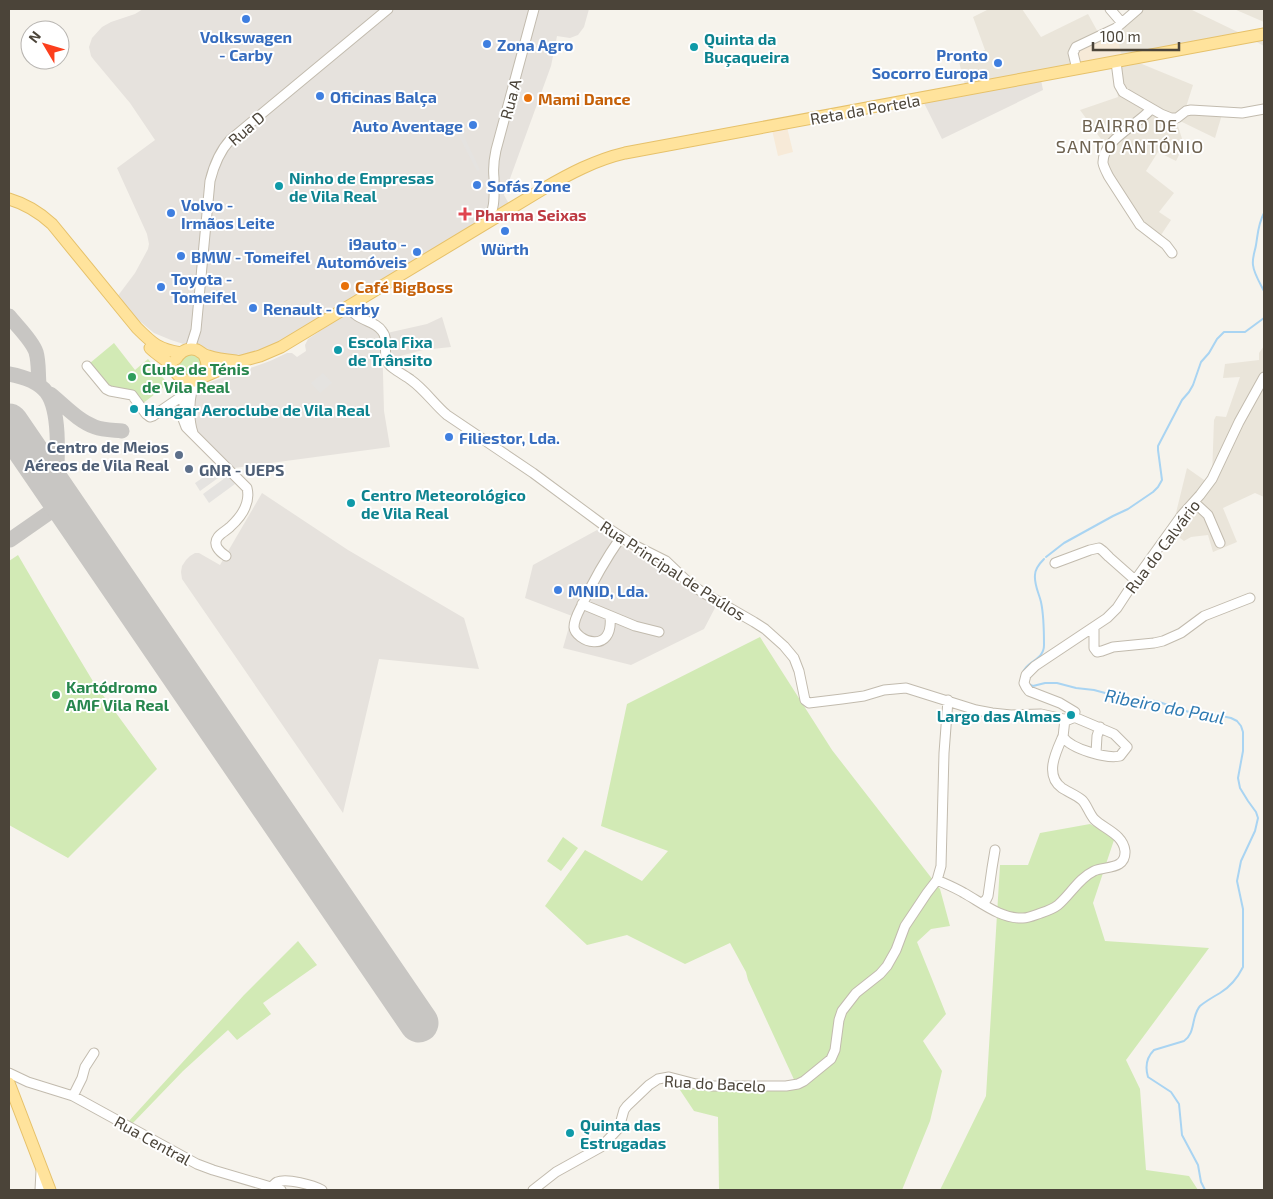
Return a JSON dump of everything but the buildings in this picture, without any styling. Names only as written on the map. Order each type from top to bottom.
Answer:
[{"type":"main road","name":"Reta da Portela","points":[[199,379],[238,362],[272,352],[543,189],[592,163],[619,154],[1264,34]]},
{"type":"main road","points":[[9,199],[18,201],[36,210],[52,224],[137,328],[161,348],[193,352],[238,362]]},
{"type":"main road","points":[[137,328],[147,346],[166,361],[184,380],[199,379],[207,368],[207,364],[193,352]]},
{"type":"main road","points":[[178,374],[175,361],[193,352]]},
{"type":"main road","points":[[10,1086],[50,1190]]},
{"type":"street","name":"Rua D","points":[[193,352],[210,182],[220,152],[230,140],[388,9]]},
{"type":"street","points":[[1110,9],[1122,23]]},
{"type":"street","points":[[1077,70],[1073,56],[1078,46],[1108,33],[1138,9]]},
{"type":"street","name":"Rua A","points":[[496,201],[494,169],[496,150],[531,10]]},
{"type":"street","points":[[1116,62],[1119,85],[1122,92],[1166,116],[1175,118],[1191,110],[1242,113],[1264,108]]},
{"type":"street","points":[[1151,108],[1110,145],[1104,156],[1103,163],[1105,170],[1136,219],[1166,245],[1172,253]]},
{"type":"street","points":[[483,225],[491,214],[496,201],[506,212]]},
{"type":"street","name":"Rua Principal de Paúlos","points":[[348,307],[352,313],[381,329],[384,335],[388,364],[416,384],[441,410],[533,473],[621,537],[666,561],[695,587],[760,626],[781,644],[790,653],[796,664],[806,702],[866,696],[884,690],[904,688],[992,713],[1011,715],[1044,714],[1070,718]]},
{"type":"street","points":[[87,366],[105,388],[110,391],[132,395],[150,417],[185,394]]},
{"type":"street","points":[[178,374],[184,386],[184,422],[186,427],[247,488],[248,498],[244,510],[217,540],[218,550],[226,556]]},
{"type":"street","name":"Rua do Calvário","points":[[1070,718],[1075,712],[1062,704],[1027,689],[1024,680],[1028,672],[1114,611],[1182,515],[1212,479],[1239,422],[1264,377]]},
{"type":"street","points":[[193,434],[190,418],[191,394],[199,379]]},
{"type":"street","points":[[1194,502],[1208,515],[1220,543]]},
{"type":"street","points":[[610,616],[610,629],[603,639],[596,642],[587,640],[577,634],[574,629],[582,604],[601,567],[621,537]]},
{"type":"street","points":[[1055,563],[1099,548],[1135,580]]},
{"type":"street","points":[[1094,627],[1094,648],[1097,652],[1115,647],[1154,644],[1181,634],[1204,616],[1250,598]]},
{"type":"street","points":[[582,604],[635,626],[658,632]]},
{"type":"street","points":[[948,700],[944,753],[942,866],[937,880],[1007,916],[1031,917],[1056,907],[1088,875],[1098,870],[1115,866],[1123,858],[1124,849],[1121,841],[1094,818],[1082,800],[1060,786],[1053,774],[1053,764],[1063,736],[1070,718],[1114,734],[1127,747],[1122,755],[1118,757],[1084,750],[1072,745],[1063,736]]},
{"type":"street","points":[[1096,753],[1097,736],[1100,728]]},
{"type":"street","points":[[981,903],[985,902],[988,896],[996,850]]},
{"type":"street","name":"Rua do Bacelo","points":[[533,1190],[556,1172],[594,1152],[603,1145],[619,1128],[627,1106],[649,1085],[658,1080],[669,1078],[712,1086],[794,1085],[806,1080],[831,1059],[836,1048],[839,1020],[842,1011],[856,993],[887,966],[896,950],[905,926],[937,880]]},
{"type":"street","points":[[73,1096],[82,1078],[84,1069],[94,1053]]},
{"type":"street","name":"Rua Central","points":[[9,1073],[28,1082],[73,1096],[192,1162],[280,1190]]},
{"type":"street","points":[[10,1086],[28,1082]]},
{"type":"street","points":[[40,1190],[41,1167]]},
{"type":"street","points":[[271,1187],[282,1181],[308,1184],[322,1190]]},
{"type":"shaded area","points":[[143,9],[589,9],[584,27],[578,35],[570,38],[557,36],[551,66],[504,195],[509,204],[284,342],[249,356],[221,356],[154,333],[136,318],[117,297],[135,273],[149,244],[147,234],[117,168],[155,140],[130,103],[91,56],[89,47],[92,38],[102,27]]},
{"type":"shaded area","points":[[989,9],[1022,9],[1041,37],[1088,14],[1099,34],[1135,9],[1190,9],[1244,35],[1264,31],[1264,46],[1251,39],[1137,62],[1193,85],[1186,107],[1223,111],[1215,138],[1180,121],[1177,123],[1184,145],[1176,161],[1158,152],[1146,171],[1174,193],[1159,212],[1171,220],[1157,241],[1105,175],[1106,146],[1080,110],[1118,97],[1113,65],[967,92],[959,62],[985,50],[973,17]]},
{"type":"shaded area","points":[[1234,9],[1264,9],[1264,22]]},
{"type":"shaded area","points":[[1116,31],[1122,57],[1078,65],[1076,53],[1078,49]]},
{"type":"shaded area","name":"Pronto Socorro Europa","points":[[1041,80],[1043,90],[942,139],[924,103]]},
{"type":"shaded area","points":[[787,127],[793,152],[778,156],[772,130]]},
{"type":"shaded area","points":[[462,132],[480,170],[477,171],[458,134]]},
{"type":"shaded area","points":[[347,313],[377,330],[382,337],[384,411],[390,447],[234,468],[193,428],[195,395],[199,387],[287,353],[292,353],[297,357],[306,351],[305,345],[308,339]]},
{"type":"shaded area","points":[[442,317],[451,347],[423,350],[389,359],[387,333],[427,324]]},
{"type":"shaded area","points":[[1264,346],[1264,497],[1255,493],[1223,508],[1237,542],[1213,552],[1208,535],[1191,537],[1184,541],[1168,529],[1175,517],[1187,468],[1207,482],[1212,476],[1214,420],[1216,416],[1226,417],[1240,377],[1223,378],[1225,364],[1259,360],[1259,353]]},
{"type":"shaded area","points":[[323,373],[332,383],[320,393],[311,383]]},
{"type":"shaded area","points":[[220,466],[225,473],[200,491],[195,483]]},
{"type":"shaded area","points":[[229,475],[235,484],[209,503],[203,494]]},
{"type":"shaded area","points":[[262,493],[348,550],[464,618],[479,669],[379,659],[343,813],[182,579],[182,566],[195,553],[199,553],[220,565]]},
{"type":"shaded area","points":[[597,530],[716,606],[704,629],[631,665],[563,648],[572,616],[525,598],[533,565]]},
{"type":"green space","name":"Clube de Ténis de Vila Real","points":[[114,343],[135,370],[148,359],[168,384],[142,404],[111,389],[90,363]]},
{"type":"green space","points":[[185,354],[198,354],[204,365],[199,375],[188,377],[179,369],[180,360]]},
{"type":"green space","name":"Kartódromo AMF Vila Real","points":[[18,555],[94,683],[157,769],[68,858],[9,825],[9,561]]},
{"type":"green space","points":[[760,637],[832,750],[940,889],[950,926],[931,929],[917,942],[946,1014],[923,1041],[942,1071],[930,1121],[902,1190],[719,1190],[718,1117],[694,1111],[674,1081],[797,1086],[746,972],[730,943],[685,964],[627,935],[587,945],[545,906],[585,850],[642,881],[668,851],[601,826],[627,704]]},
{"type":"green space","points":[[1090,824],[1115,837],[1093,903],[1105,941],[1209,948],[1126,1060],[1140,1089],[1146,1170],[1189,1176],[1198,1190],[940,1190],[986,1096],[1000,865],[1028,865],[1040,833]]},
{"type":"green space","points":[[563,837],[578,848],[561,871],[547,861]]},
{"type":"green space","points":[[298,941],[317,965],[263,1003],[271,1014],[237,1040],[228,1030],[183,1071],[131,1125],[128,1122],[244,995]]},
{"type":"waterway","name":"Ribeiro do Paul","points":[[1264,213],[1259,225],[1253,257],[1256,275],[1264,291]]},
{"type":"waterway","name":"Ribeiro do Paul","points":[[1046,557],[1064,543],[1128,509],[1158,487],[1162,480],[1158,446],[1182,400],[1193,385],[1201,362],[1224,332],[1245,332],[1264,318]]},
{"type":"waterway","name":"Ribeiro do Paul","points":[[1022,675],[1024,670],[1041,654],[1044,645],[1043,613],[1035,579],[1037,568],[1044,559]]},
{"type":"waterway","name":"Ribeiro do Paul","points":[[1028,684],[1033,686],[1057,683],[1131,700],[1156,701],[1201,716],[1217,715],[1231,718],[1241,726],[1243,732],[1243,751],[1238,778],[1240,788],[1258,818],[1255,831],[1241,861],[1237,881],[1243,909],[1243,967],[1227,988],[1200,1006],[1195,1015],[1188,1038],[1154,1050],[1149,1056],[1146,1066],[1148,1077],[1171,1092],[1179,1104],[1182,1135],[1198,1165],[1201,1182],[1205,1190]]},
{"type":"taxiway","points":[[9,316],[34,347],[38,360],[39,384]]},
{"type":"taxiway","points":[[9,374],[32,381],[40,386],[51,400],[57,433],[56,492]]},
{"type":"taxiway","points":[[50,394],[77,417],[89,424],[101,429],[122,431]]},
{"type":"taxiway","points":[[10,540],[63,503]]},
{"type":"runway","points":[[9,423],[419,1023]]},
{"type":"place","name":"Volkswagen - Carby","points":[[246,19]]},
{"type":"place","name":"Zona Agro","points":[[487,44]]},
{"type":"place","name":"Quinta da Buçaqueira","points":[[694,47]]},
{"type":"place","name":"Pronto Socorro Europa","points":[[998,63]]},
{"type":"place","name":"Oficinas Balça","points":[[320,96]]},
{"type":"place","name":"Mami Dance","points":[[528,98]]},
{"type":"place","name":"Auto Aventage","points":[[473,125]]},
{"type":"place","name":"Sofás Zone","points":[[477,185]]},
{"type":"place","name":"Ninho de Empresas de Vila Real","points":[[279,186]]},
{"type":"place","name":"Volvo - Irmãos Leite","points":[[171,213]]},
{"type":"place","name":"Pharma Seixas","points":[[465,214]]},
{"type":"place","name":"Würth","points":[[505,231]]},
{"type":"place","name":"i9auto - Automóveis","points":[[417,252]]},
{"type":"place","name":"BMW - Tomeifel","points":[[181,256]]},
{"type":"place","name":"Café BigBoss","points":[[345,286]]},
{"type":"place","name":"Toyota - Tomeifel","points":[[161,287]]},
{"type":"place","name":"Renault - Carby","points":[[253,308]]},
{"type":"place","name":"Escola Fixa de Trânsito","points":[[338,350]]},
{"type":"place","name":"Clube de Ténis de Vila Real","points":[[132,377]]},
{"type":"place","name":"Hangar Aeroclube de Vila Real","points":[[134,409]]},
{"type":"place","name":"Filiestor, Lda.","points":[[449,437]]},
{"type":"place","name":"Centro de Meios Aéreos de Vila Real","points":[[179,455]]},
{"type":"place","name":"GNR - UEPS","points":[[189,469]]},
{"type":"place","name":"Centro Meteorológico de Vila Real","points":[[351,503]]},
{"type":"place","name":"MNID, Lda.","points":[[558,590]]},
{"type":"place","name":"Kartódromo AMF Vila Real","points":[[56,695]]},
{"type":"place","name":"Largo das Almas","points":[[1071,715]]},
{"type":"place","name":"Quinta das Estrugadas","points":[[570,1133]]},
{"type":"district","name":"BAIRRO DE SANTO ANTÓNIO","points":[[1130,135]]}]
